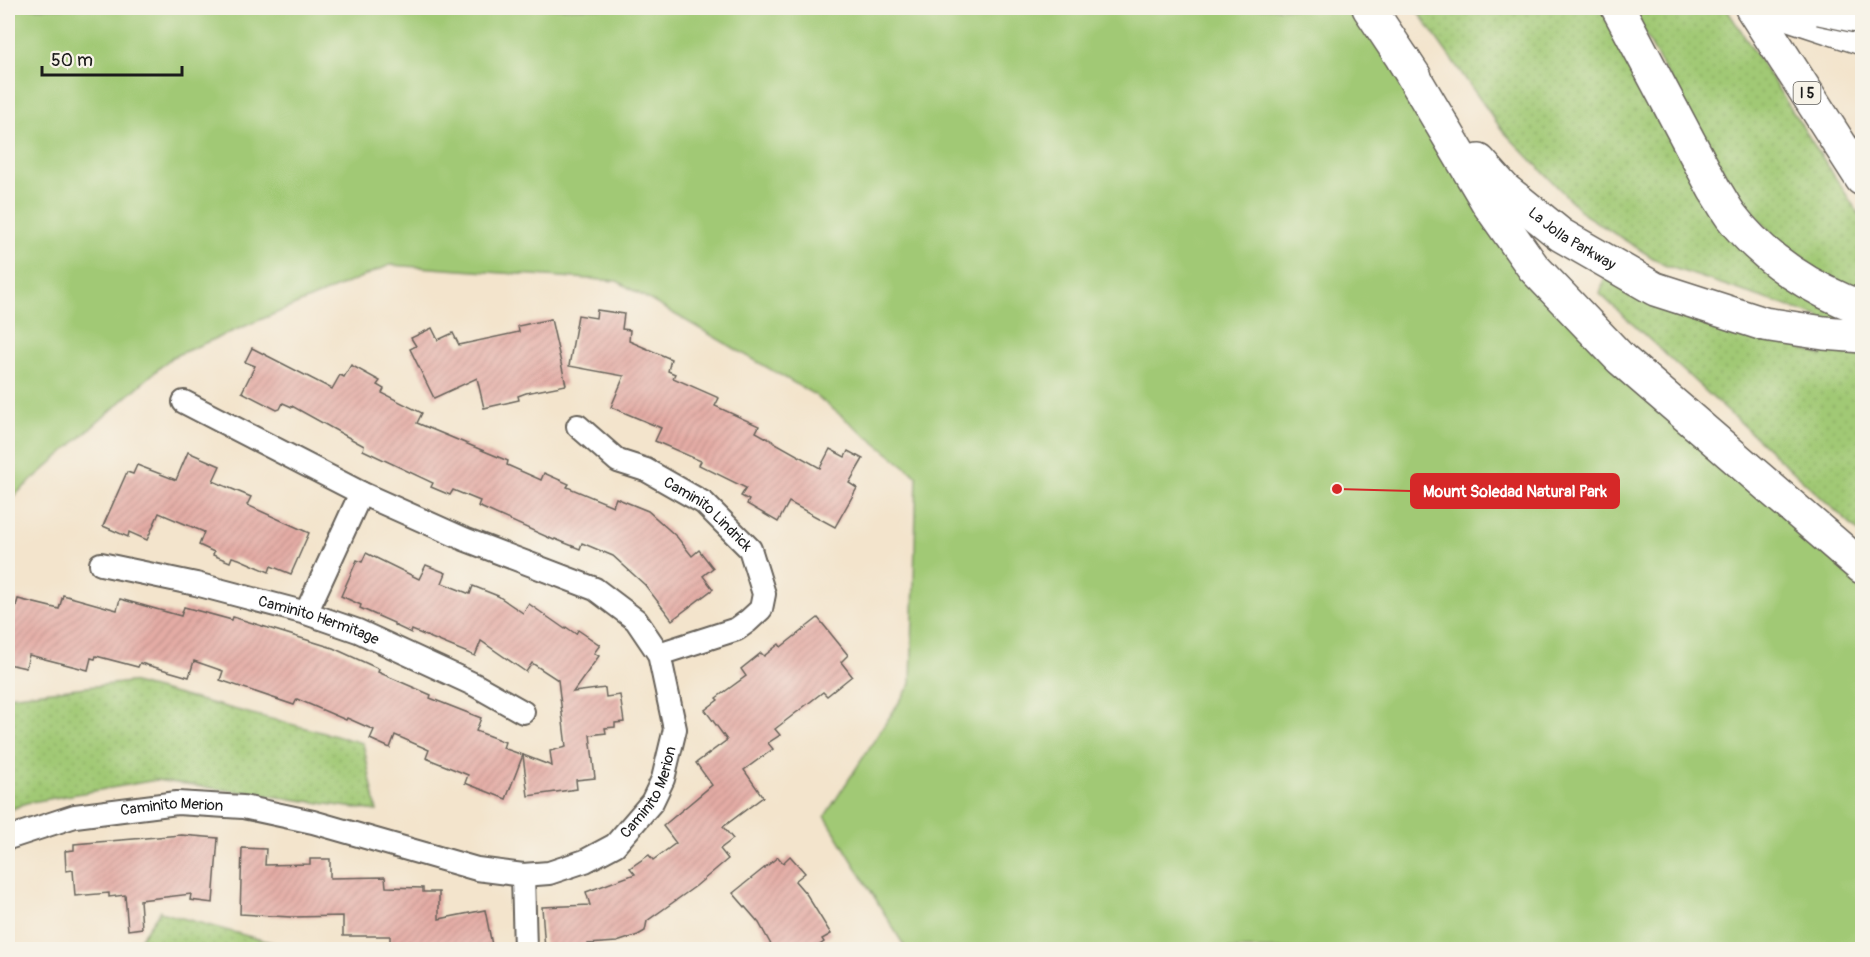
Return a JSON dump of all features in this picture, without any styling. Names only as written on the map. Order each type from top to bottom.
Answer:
[{"type":"highway","name":"La Jolla Parkway","points":[[1370,8],[1440,116],[1504,189],[1560,235],[1655,289],[1764,324],[1863,336]]},
{"type":"highway","points":[[1618,8],[1714,189],[1732,217],[1752,239],[1778,261],[1819,290],[1863,308]]},
{"type":"highway","name":"I 5","points":[[1752,8],[1863,179]]},
{"type":"highway","points":[[1771,8],[1863,38]]},
{"type":"highway","points":[[1820,8],[1863,17]]},
{"type":"highway","points":[[1851,8],[1863,26]]},
{"type":"highway","points":[[1403,59],[1490,206],[1533,267],[1622,359],[1863,567]]},
{"type":"street","name":"Caminito Merion","points":[[8,838],[75,816],[177,803],[243,807],[313,822],[477,869],[523,875],[549,873],[585,861],[615,845],[652,802],[663,779],[675,729],[659,654],[636,620],[595,589],[464,539],[361,493],[184,402]]},
{"type":"street","name":"Caminito Lindrick","points":[[578,426],[618,462],[646,470],[704,503],[750,549],[764,594],[761,609],[737,628],[659,654]]},
{"type":"street","points":[[306,613],[361,493]]},
{"type":"street","name":"Caminito Hermitage","points":[[101,564],[196,584],[306,613],[358,631],[475,685],[524,712]]},
{"type":"street","points":[[523,875],[525,950]]},
{"type":"green space","points":[[8,8],[1351,8],[1567,311],[1862,587],[1862,949],[906,949],[825,816],[911,684],[917,476],[815,395],[617,281],[390,265],[172,357],[8,501]]},
{"type":"green space","points":[[1415,8],[1605,8],[1703,190],[1791,255],[1744,202],[1704,142],[1631,8],[1726,8],[1862,219],[1862,535],[1600,294],[1605,276],[1822,356],[1820,317],[1664,265],[1585,215],[1502,130]]},
{"type":"green space","points":[[130,682],[363,743],[377,811],[156,780],[26,803],[8,811],[8,696]]},
{"type":"green space","points":[[160,911],[295,949],[146,949],[140,939]]},
{"type":"building","points":[[597,310],[624,314],[622,329],[630,330],[629,341],[671,359],[668,371],[675,374],[673,378],[719,398],[715,406],[759,426],[756,432],[820,468],[830,449],[845,457],[848,451],[863,459],[849,483],[857,488],[835,527],[789,502],[778,522],[747,504],[749,500],[741,496],[746,488],[699,465],[701,461],[655,441],[661,428],[611,407],[624,376],[569,366],[578,315],[596,318]]},
{"type":"building","points":[[551,319],[566,385],[526,393],[518,396],[519,400],[484,408],[477,378],[434,398],[410,349],[416,346],[411,338],[432,328],[438,340],[453,333],[459,345],[519,332],[518,326]]},
{"type":"building","points":[[252,348],[332,389],[340,375],[344,377],[351,365],[380,381],[377,385],[384,389],[382,393],[422,413],[417,423],[508,461],[507,465],[541,480],[544,473],[569,484],[567,487],[613,506],[616,498],[648,511],[677,537],[692,556],[699,550],[713,568],[703,576],[713,589],[672,620],[645,585],[613,556],[582,543],[580,549],[554,540],[478,506],[480,501],[453,490],[450,495],[431,487],[433,483],[363,450],[364,446],[292,406],[283,403],[277,410],[242,392],[255,366],[245,362]]},
{"type":"building","points":[[188,452],[220,466],[213,481],[251,497],[247,505],[309,533],[291,574],[271,566],[269,572],[239,559],[232,557],[230,562],[213,555],[214,552],[199,545],[204,532],[159,513],[147,540],[129,532],[128,537],[103,526],[127,472],[133,474],[137,465],[176,480]]},
{"type":"building","points":[[366,553],[419,579],[426,565],[446,573],[442,583],[470,594],[473,586],[498,596],[523,613],[529,604],[565,629],[566,627],[576,634],[578,630],[600,645],[594,653],[599,656],[573,692],[605,688],[606,697],[620,695],[624,722],[615,723],[615,727],[605,728],[606,733],[590,735],[595,778],[576,780],[577,789],[528,796],[523,755],[552,766],[550,751],[566,747],[558,680],[532,663],[526,672],[481,641],[475,656],[412,630],[411,633],[341,596],[357,560],[362,562]]},
{"type":"building","points":[[63,595],[117,610],[120,599],[181,616],[184,607],[232,620],[233,617],[333,648],[379,669],[378,672],[431,695],[430,698],[481,718],[476,731],[505,742],[503,748],[523,755],[506,799],[465,783],[468,775],[426,758],[429,750],[395,735],[390,748],[370,739],[374,730],[347,718],[346,720],[297,699],[294,705],[220,680],[223,671],[194,661],[189,677],[140,663],[138,667],[96,656],[95,659],[91,658],[88,670],[29,655],[26,668],[8,664],[8,623],[11,624],[18,599],[59,609]]},
{"type":"building","points":[[818,618],[848,655],[841,662],[852,676],[827,696],[823,692],[775,729],[780,735],[768,743],[773,749],[744,770],[763,797],[723,827],[733,839],[720,849],[728,859],[696,886],[647,921],[645,931],[638,935],[617,942],[588,944],[582,947],[582,950],[545,950],[542,907],[590,905],[586,892],[635,874],[630,868],[649,855],[653,860],[676,843],[663,826],[712,785],[696,763],[727,740],[705,710],[718,700],[716,698],[746,676],[741,669],[761,653],[764,656],[779,644],[781,647]]},
{"type":"building","points":[[181,835],[218,838],[213,903],[190,900],[191,894],[140,900],[142,928],[128,930],[125,895],[109,897],[109,893],[75,896],[73,870],[66,871],[65,851],[74,850],[74,844]]},
{"type":"building","points":[[242,848],[266,849],[265,865],[310,864],[310,859],[330,859],[330,878],[385,877],[386,887],[423,888],[423,892],[439,892],[439,919],[485,910],[493,950],[395,950],[390,949],[390,936],[343,936],[343,916],[291,917],[240,914]]},
{"type":"building","points":[[790,856],[805,873],[795,881],[807,895],[831,934],[822,939],[824,942],[812,950],[774,950],[759,923],[733,893],[778,857],[783,863]]},
{"type":"place","name":"Mount Soledad Natural Park","points":[[1337,489]]}]
